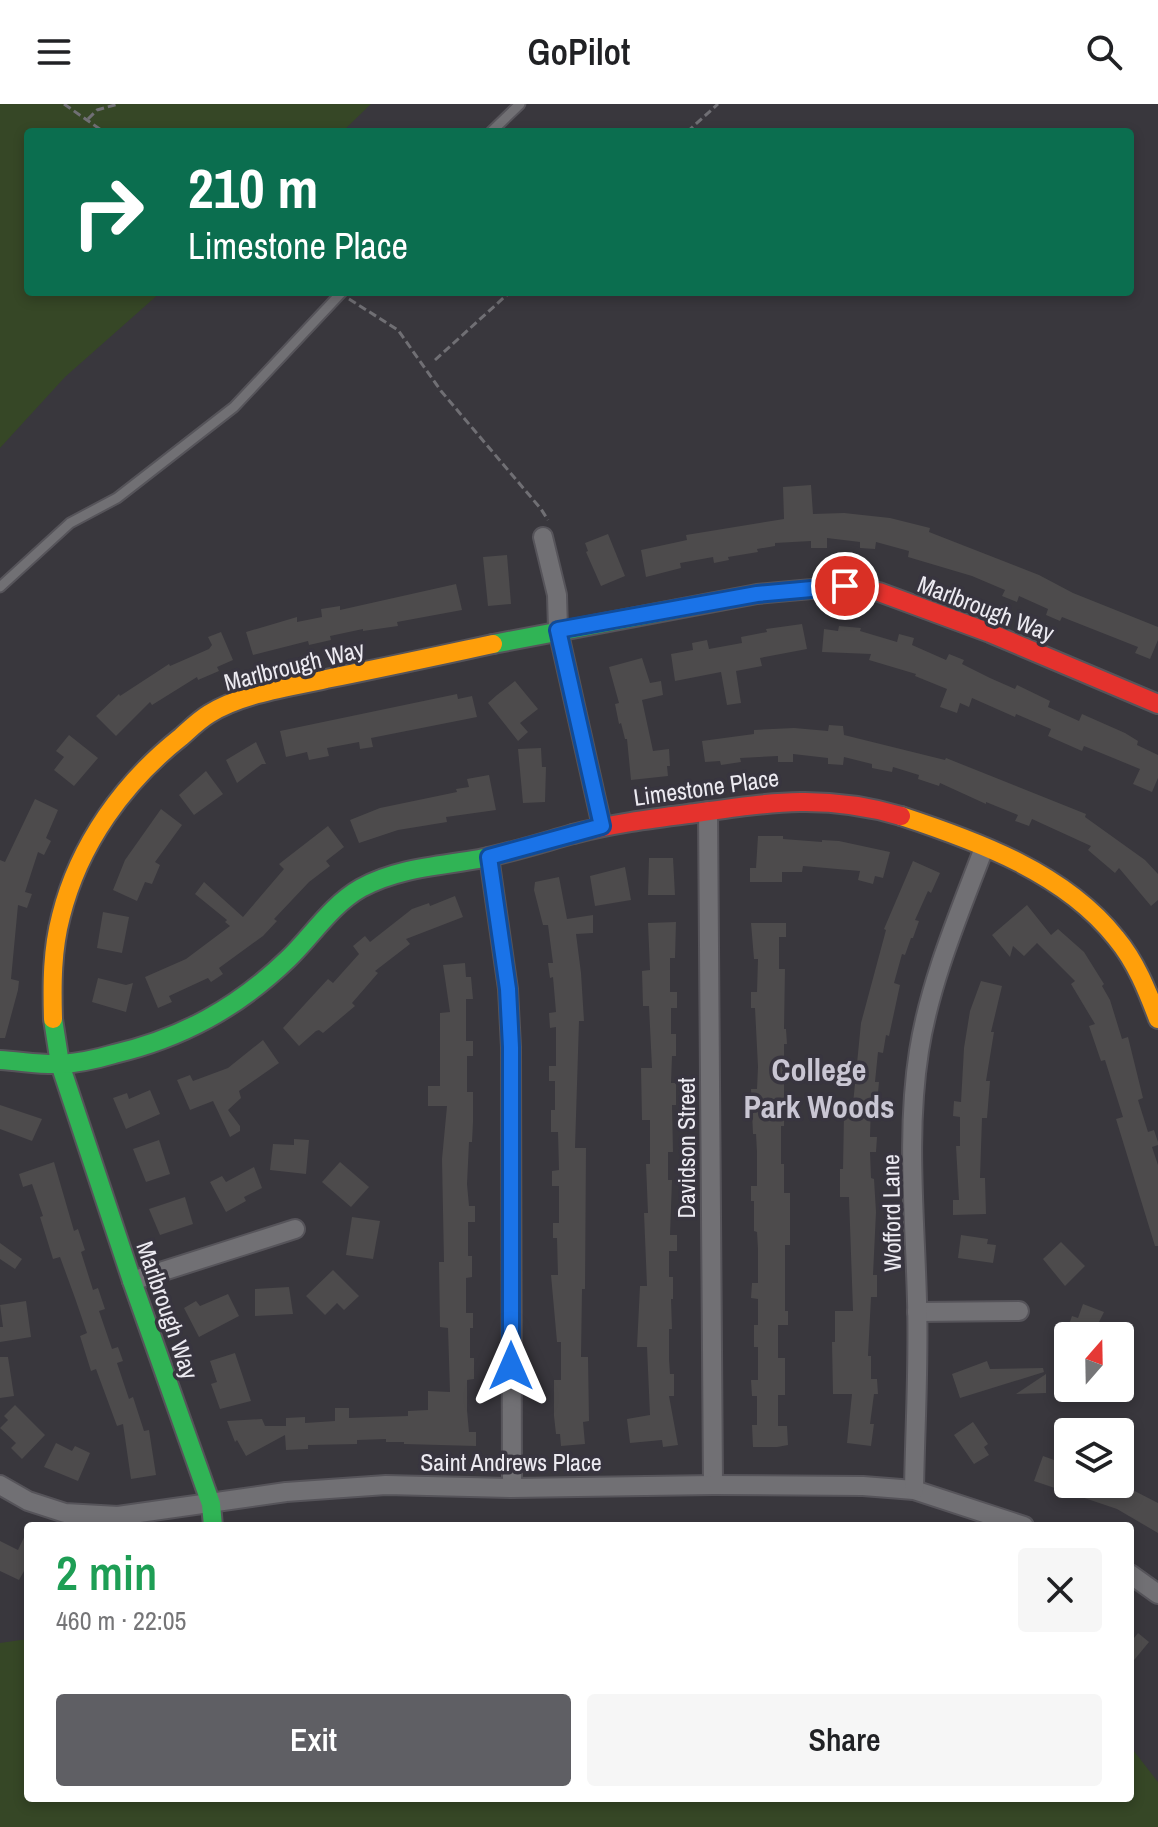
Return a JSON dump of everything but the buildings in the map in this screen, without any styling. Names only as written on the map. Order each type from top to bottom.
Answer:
[{"type":"street","points":[[543,537],[557,595],[558,630],[602,826]]},
{"type":"street","name":"Marlbrough Way","points":[[213,1522],[211,1504],[60,1064],[53,1020],[52,981],[61,915],[79,867],[111,808],[135,778],[163,751],[210,713],[258,694],[558,630],[757,594],[845,586],[879,592],[961,622],[1158,704]]},
{"type":"street","name":"Limestone Place","points":[[0,1060],[60,1064],[99,1058],[159,1043],[206,1024],[283,963],[335,907],[363,886],[408,869],[489,857],[602,826],[759,801],[801,799],[875,809],[923,823],[1033,869],[1062,886],[1101,919],[1140,971],[1158,1019]]},
{"type":"street","name":"Davidson Street","points":[[708,811],[713,1485]]},
{"type":"street","name":"Wofford Lane","points":[[914,1490],[917,1312],[914,1091],[919,1049],[948,945],[984,848]]},
{"type":"street","points":[[489,857],[508,989],[511,1047],[512,1488]]},
{"type":"street","points":[[132,1281],[295,1229]]},
{"type":"street","points":[[917,1312],[1019,1311]]},
{"type":"street","name":"Saint Andrews Place","points":[[0,1485],[28,1501],[65,1513],[118,1516],[340,1487],[863,1486],[914,1490],[1012,1522]]},
{"type":"street","points":[[1134,1577],[1158,1594]]},
{"type":"lane","points":[[495,128],[520,104]]},
{"type":"lane","points":[[0,587],[70,523],[117,498],[234,407],[338,296]]},
{"type":"path","points":[[64,104],[99,128]]},
{"type":"path","points":[[88,119],[97,110],[118,104]]},
{"type":"path","points":[[691,128],[718,104]]},
{"type":"path","points":[[346,296],[398,330],[441,391],[541,509],[554,530],[543,537]]},
{"type":"path","points":[[435,360],[506,296]]},
{"type":"green space","points":[[0,104],[371,104],[346,128],[24,128],[24,296],[156,296],[65,377],[0,448]]},
{"type":"green space","points":[[24,1640],[24,1802],[1134,1802],[1134,1751],[1158,1782],[1158,1827],[0,1827],[0,1643]]},
{"type":"traffic: fast","points":[[493,644],[757,594],[845,586],[856,588]]},
{"type":"traffic: fast","points":[[0,1060],[74,1063],[163,1039],[207,1019],[249,992],[288,959],[340,903],[361,888],[404,872],[491,857],[573,834]]},
{"type":"traffic: fast","points":[[53,1019],[60,1064],[211,1504],[213,1522]]},
{"type":"traffic: slow","points":[[53,1019],[56,942],[61,916],[79,864],[106,816],[123,794],[160,755],[205,716],[251,696],[281,688],[493,644]]},
{"type":"traffic: slow","points":[[901,816],[989,848],[1046,877],[1072,895],[1095,915],[1123,947],[1158,1019]]},
{"type":"traffic: jam","points":[[856,588],[879,592],[990,633],[1158,704]]},
{"type":"traffic: jam","points":[[573,834],[644,820],[794,802],[846,804],[901,816]]},
{"type":"district","name":"College Park Woods","points":[[819,1088]]},
{"type":"route","points":[[511,1366],[511,1047],[508,989],[489,857],[602,826],[558,630],[757,594],[845,586]]}]
